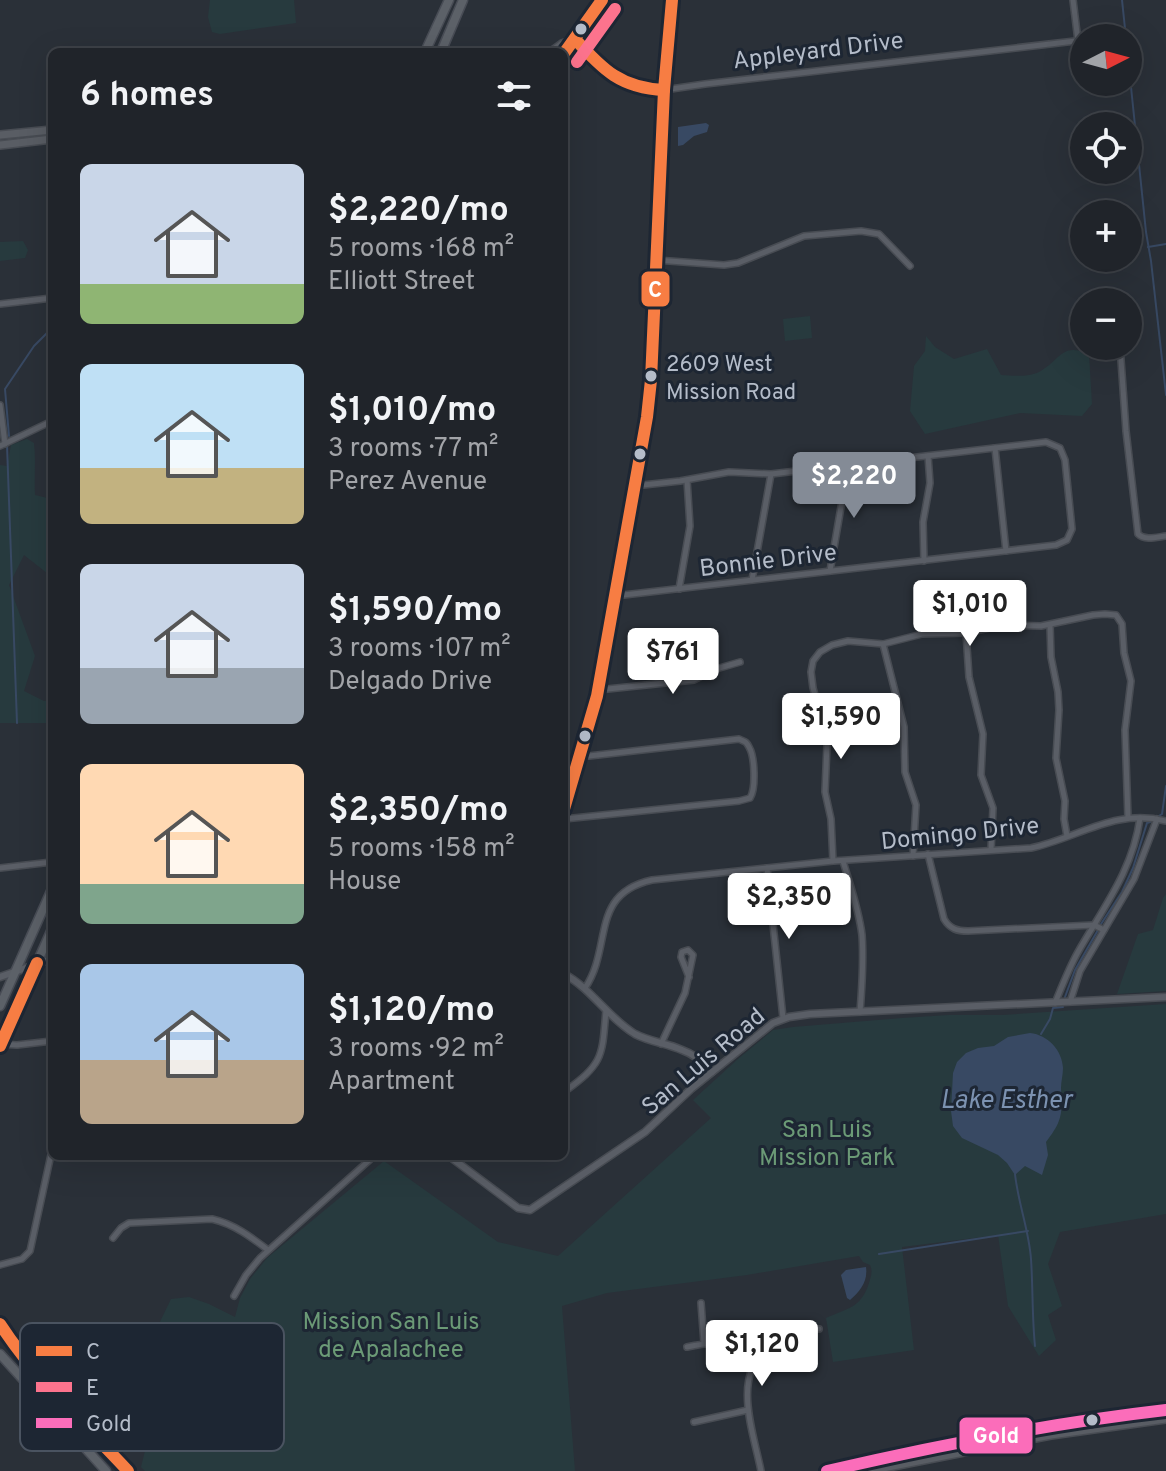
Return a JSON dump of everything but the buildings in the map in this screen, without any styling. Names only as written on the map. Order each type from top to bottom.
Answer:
[{"type":"main road","points":[[443,48],[463,0]]},
{"type":"main road","points":[[568,48],[602,0]]},
{"type":"main road","points":[[448,1],[448,20],[452,26]]},
{"type":"main road","points":[[427,48],[448,1]]},
{"type":"main road","points":[[556,48],[575,39]]},
{"type":"main road","points":[[0,135],[48,130]]},
{"type":"main road","points":[[0,145],[48,140]]},
{"type":"main road","points":[[0,1006],[48,898]]},
{"type":"main road","points":[[1,1045],[48,943]]},
{"type":"main road","points":[[0,1324],[20,1352]]},
{"type":"main road","points":[[0,1338],[13,1344]]},
{"type":"main road","points":[[0,1354],[20,1377]]},
{"type":"main road","points":[[1003,1439],[1064,1432],[1145,1417],[1166,1410]]},
{"type":"main road","points":[[827,1471],[1003,1439],[1068,1422],[1145,1417],[1166,1419]]},
{"type":"main road","points":[[1064,1432],[1068,1422]]},
{"type":"main road","points":[[88,1451],[106,1471]]},
{"type":"main road","points":[[109,1451],[128,1471]]},
{"type":"main road","points":[[868,1471],[921,1455]]},
{"type":"street","points":[[568,796],[598,690],[649,400],[664,90],[672,0]]},
{"type":"street","points":[[1073,0],[1078,24]]},
{"type":"street","name":"Appleyard Drive","points":[[575,39],[603,69],[625,84],[650,90],[1070,41]]},
{"type":"street","points":[[35,132],[36,141]]},
{"type":"street","points":[[656,260],[724,265],[738,263],[804,236],[862,231],[879,234],[910,266]]},
{"type":"street","points":[[0,304],[48,298]]},
{"type":"street","points":[[1121,360],[1139,536],[1166,536]]},
{"type":"street","points":[[0,405],[3,445],[48,423]]},
{"type":"street","name":"Bonnie Drive","points":[[615,596],[1056,545],[1067,540],[1072,532],[1072,520],[1065,460],[1060,448],[1046,442],[995,448]]},
{"type":"street","points":[[634,486],[729,472],[771,474],[995,448],[1006,551]]},
{"type":"street","points":[[924,561],[923,522],[930,483],[928,456]]},
{"type":"street","points":[[830,571],[848,466]]},
{"type":"street","points":[[752,580],[771,474]]},
{"type":"street","points":[[679,589],[690,526],[687,480]]},
{"type":"street","points":[[833,861],[831,819],[825,792],[827,745],[811,672],[813,661],[825,648],[840,643],[883,644],[922,634],[966,633],[1003,625],[1050,625],[1093,615],[1116,615],[1122,624],[1124,653],[1131,681],[1125,730],[1128,818]]},
{"type":"street","points":[[1050,625],[1059,710],[1056,758],[1065,801],[1067,836]]},
{"type":"street","points":[[966,633],[969,677],[983,734],[981,775],[993,808],[991,850]]},
{"type":"street","points":[[883,644],[904,727],[905,772],[916,805],[913,856]]},
{"type":"street","points":[[598,690],[694,680],[740,662]]},
{"type":"street","points":[[568,819],[746,800],[755,789],[751,750],[746,742],[734,739],[581,755]]},
{"type":"street","name":"Domingo Drive","points":[[585,988],[591,979],[609,911],[624,890],[640,882],[833,861],[1031,848],[1104,822],[1128,818],[1166,821]]},
{"type":"street","points":[[1055,1003],[1077,953],[1125,872],[1140,818]]},
{"type":"street","points":[[1070,1003],[1080,971],[1134,879],[1157,819]]},
{"type":"street","points":[[928,854],[944,919],[949,927],[968,931],[1094,925],[1104,930]]},
{"type":"street","points":[[843,861],[862,936],[860,1012]]},
{"type":"street","points":[[0,868],[48,862]]},
{"type":"street","points":[[767,868],[783,1018]]},
{"type":"street","points":[[0,977],[48,960]]},
{"type":"street","points":[[568,977],[585,988],[632,1032],[687,1052],[712,1072]]},
{"type":"street","points":[[661,1044],[685,993],[689,977]]},
{"type":"street","name":"San Luis Road","points":[[454,1160],[518,1208],[530,1210],[645,1132],[712,1072],[783,1018],[810,1014],[1166,997]]},
{"type":"street","points":[[568,1089],[590,1072],[598,1060],[606,1009]]},
{"type":"street","points":[[1,1045],[48,1041]]},
{"type":"street","points":[[0,1265],[22,1259],[30,1251],[50,1160]]},
{"type":"street","points":[[234,1296],[246,1275],[268,1250],[369,1160]]},
{"type":"street","points":[[113,1238],[129,1223],[212,1219],[236,1228],[268,1250]]},
{"type":"street","points":[[701,1303],[704,1343]]},
{"type":"street","points":[[761,1471],[748,1410],[747,1383],[752,1367],[758,1355],[775,1339],[799,1329],[819,1329]]},
{"type":"street","points":[[687,1347],[704,1343],[735,1345],[758,1355]]},
{"type":"street","points":[[694,1422],[748,1410]]},
{"type":"green space","points":[[210,0],[294,0],[296,23],[220,34],[212,32],[208,17]]},
{"type":"green space","points":[[23,241],[28,250],[25,258],[0,261],[0,242]]},
{"type":"green space","points":[[810,316],[812,338],[785,341],[783,319]]},
{"type":"green space","points":[[926,336],[935,347],[954,359],[987,349],[1001,375],[1021,376],[1035,374],[1070,350],[1070,360],[1089,360],[1092,404],[1082,416],[1020,413],[925,434],[910,411],[914,366],[925,351]]},
{"type":"green space","points":[[27,439],[34,443],[35,495],[48,498],[48,574],[24,555],[9,585],[35,656],[24,691],[48,700],[48,723],[0,723],[0,465],[7,466],[11,445]]},
{"type":"green space","points":[[1166,894],[1166,991],[1117,994],[1138,934],[1153,930]]},
{"type":"green space","name":"San Luis Mission Park","points":[[1166,1004],[1166,1214],[1060,1232],[1048,1264],[1062,1306],[1048,1315],[1056,1340],[1039,1356],[1008,1306],[998,1235],[902,1247],[914,1350],[833,1362],[826,1318],[853,1306],[866,1291],[871,1276],[870,1265],[859,1256],[747,1275],[607,1293],[562,1306],[575,1471],[145,1471],[141,1467],[145,1451],[284,1451],[284,1323],[159,1323],[171,1299],[189,1297],[235,1317],[250,1279],[267,1258],[384,1161],[498,1242],[558,1256],[711,1118],[693,1100],[773,1030],[902,1018]]},
{"type":"water","points":[[709,125],[707,132],[678,146],[678,127]]},
{"type":"water","name":"Lake Esther","points":[[1030,1033],[1048,1040],[1060,1055],[1063,1068],[1061,1111],[1056,1128],[1046,1142],[1048,1155],[1042,1175],[1025,1166],[1015,1175],[998,1155],[962,1138],[953,1126],[953,1073],[957,1062],[966,1053],[994,1046],[1008,1037]]},
{"type":"water","points":[[866,1267],[862,1286],[850,1300],[841,1275],[846,1270]]},
{"type":"waterway","points":[[1122,0],[1125,24]]},
{"type":"waterway","points":[[1132,96],[1166,395]]},
{"type":"waterway","points":[[1148,247],[1166,244]]},
{"type":"waterway","points":[[9,436],[5,389],[34,346],[48,332]]},
{"type":"waterway","points":[[7,445],[17,723]]},
{"type":"waterway","points":[[1159,816],[1162,814],[1166,786]]},
{"type":"waterway","points":[[1101,924],[1122,892],[1147,823],[1150,822]]},
{"type":"waterway","points":[[1065,997],[1075,970],[1098,930]]},
{"type":"waterway","points":[[1041,1034],[1053,1008],[1063,1007]]},
{"type":"waterway","points":[[1015,1174],[1030,1248],[1035,1346]]},
{"type":"waterway","points":[[879,1254],[1028,1231]]},
{"type":"transit line","name":"C","points":[[568,48],[602,0]]},
{"type":"transit line","name":"C","points":[[568,795],[597,696],[647,417],[664,90],[672,0]]},
{"type":"transit line","name":"E","points":[[577,62],[615,9]]},
{"type":"transit line","name":"C","points":[[575,39],[604,68],[624,81],[664,90]]},
{"type":"transit line","name":"C","points":[[0,1046],[37,963]]},
{"type":"transit line","name":"C","points":[[0,1324],[20,1352]]},
{"type":"transit line","name":"Gold","points":[[827,1471],[996,1436],[1166,1410]]},
{"type":"transit line","name":"C","points":[[109,1451],[128,1471]]},
{"type":"place","name":"2609 West Mission Road","points":[[651,376]]},
{"type":"park label","name":"Mission San Luis de Apalachee","points":[[391,1335]]}]
